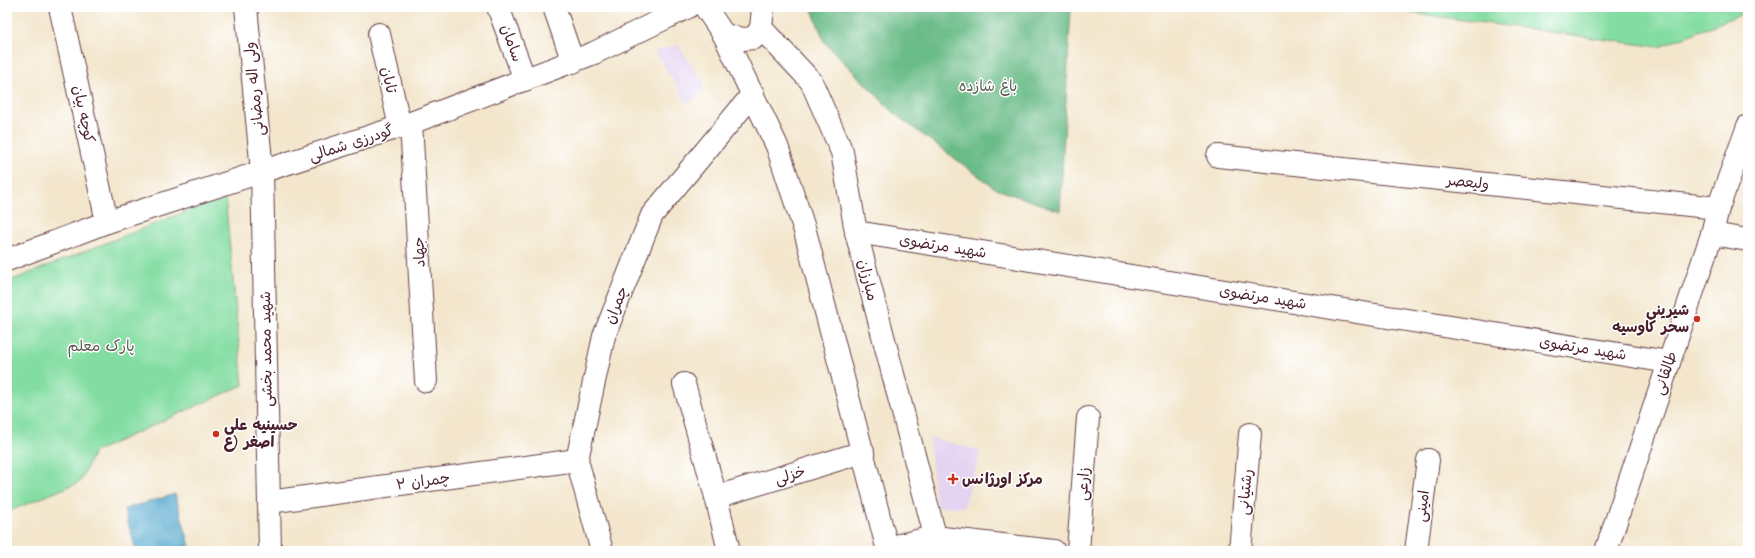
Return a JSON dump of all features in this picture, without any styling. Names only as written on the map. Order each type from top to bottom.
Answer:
[{"type":"street","name":"کوچه بیان","points":[[60,7],[107,222]]},
{"type":"street","name":"ولی اله رمضانی","points":[[246,7],[262,171]]},
{"type":"street","name":"سامان","points":[[498,7],[525,80]]},
{"type":"street","points":[[554,7],[573,62]]},
{"type":"street","name":"گودرزی شمالی","points":[[7,260],[107,222],[406,125],[594,54],[688,7]]},
{"type":"street","points":[[705,7],[724,35],[777,146],[805,231],[888,550],[937,544],[1054,551]]},
{"type":"street","points":[[724,35],[743,39],[754,38],[762,17]]},
{"type":"street","name":"مبارزان","points":[[762,17],[811,81],[842,152],[856,232],[937,544]]},
{"type":"street","name":"تابان","points":[[379,34],[406,125]]},
{"type":"street","name":"چمران","points":[[602,551],[577,460],[604,336],[652,215],[752,94]]},
{"type":"street","name":"جهاد","points":[[406,125],[426,381]]},
{"type":"street","name":"طالقانی","points":[[1606,551],[1712,234],[1718,208],[1748,126]]},
{"type":"street","name":"ولیعصر","points":[[1218,156],[1718,208]]},
{"type":"street","name":"شهید محمد بخشی","points":[[262,171],[270,551]]},
{"type":"street","name":"شهید مرتضوی","points":[[856,232],[1669,362]]},
{"type":"street","points":[[1712,234],[1748,240]]},
{"type":"street","points":[[684,384],[716,498],[729,551]]},
{"type":"street","name":"زارعی","points":[[1078,551],[1088,418]]},
{"type":"street","name":"رشتیانی","points":[[1240,551],[1250,434]]},
{"type":"street","name":"خزلی","points":[[716,498],[863,452]]},
{"type":"street","name":"چمران ۲","points":[[270,502],[577,460]]},
{"type":"street","name":"امینی","points":[[1416,551],[1428,460]]},
{"type":"shaded area","points":[[678,45],[704,83],[703,91],[688,104],[655,51]]},
{"type":"shaded area","name":"مرکز اورژانس","points":[[929,437],[981,451],[964,507],[936,507]]},
{"type":"green space","name":"باغ شازده","points":[[811,7],[1071,7],[1060,211],[996,189],[895,114],[825,43]]},
{"type":"green space","points":[[1369,7],[1741,7],[1742,14],[1659,47]]},
{"type":"green space","name":"پارک معلم","points":[[225,196],[243,385],[94,452],[80,482],[7,512],[7,282]]},
{"type":"water","points":[[175,494],[190,546],[171,551],[136,551],[124,509]]},
{"type":"place","name":"شیرینی سحر کاوسیه","points":[[1697,319]]},
{"type":"place","name":"حسینیه علی اصغر (ع","points":[[216,434]]},
{"type":"place","name":"مرکز اورژانس","points":[[953,479]]}]
